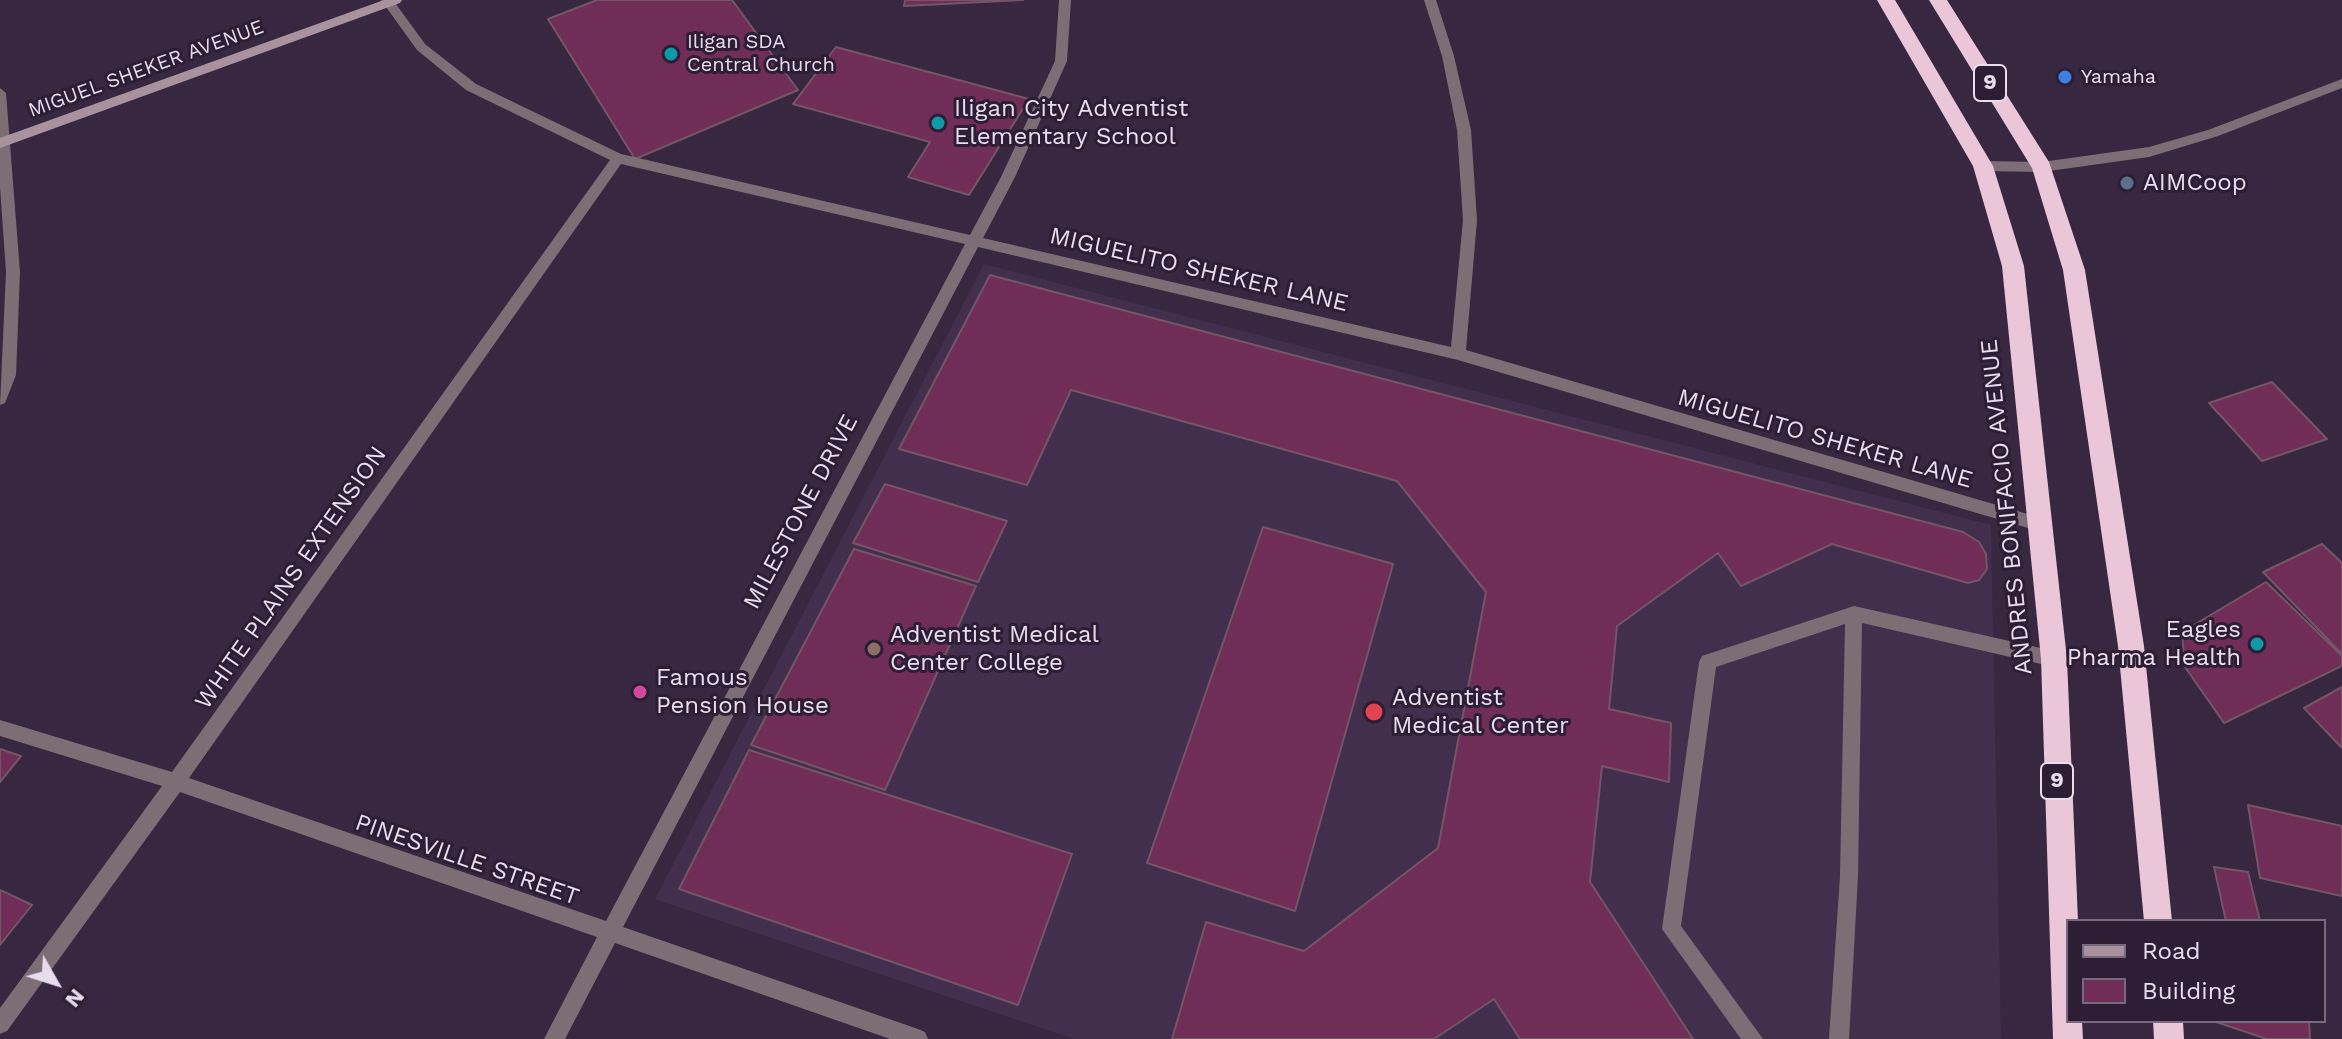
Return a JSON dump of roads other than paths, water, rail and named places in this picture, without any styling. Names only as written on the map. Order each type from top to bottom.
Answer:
[{"type":"highway","name":"ANDRES BONIFACIO AVENUE","points":[[1886,0],[1983,166],[2013,266],[2054,659],[2066,985]]},
{"type":"highway","name":"9","points":[[1938,0],[2042,167],[2074,270],[2131,646],[2158,919]]},
{"type":"street","name":"MILESTONE DRIVE","points":[[554,1039],[1008,177],[1061,61],[1065,0]]},
{"type":"street","points":[[1430,0],[1448,56],[1464,130],[1470,220],[1458,354]]},
{"type":"street","name":"MIGUELITO SHEKER LANE","points":[[390,1],[421,47],[471,87],[618,158],[1458,354],[2038,524]]},
{"type":"street","name":"MIGUEL SHEKER AVENUE","points":[[2,142],[390,1]]},
{"type":"street","points":[[1983,166],[2042,167],[2149,152],[2213,133],[2342,83]]},
{"type":"street","points":[[0,93],[13,272],[9,375],[0,399]]},
{"type":"street","name":"WHITE PLAINS EXTENSION","points":[[0,1024],[176,782],[618,158]]},
{"type":"street","points":[[1753,1039],[1671,929],[1708,662],[1854,614],[2054,659]]},
{"type":"street","points":[[1839,1039],[1849,876],[1854,614]]},
{"type":"street","name":"PINESVILLE STREET","points":[[0,728],[176,782],[918,1039]]},
{"type":"place","name":"Iligan SDA Central Church","points":[[671,54]]},
{"type":"place","name":"Yamaha","points":[[2065,77]]},
{"type":"place","name":"Iligan City Adventist Elementary School","points":[[938,123]]},
{"type":"place","name":"AIMCoop","points":[[2127,183]]},
{"type":"place","name":"Eagles Pharma Health","points":[[2257,644]]},
{"type":"place","name":"Adventist Medical Center College","points":[[874,649]]},
{"type":"place","name":"Famous Pension House","points":[[640,692]]},
{"type":"place","name":"Adventist Medical Center","points":[[1374,712]]}]
